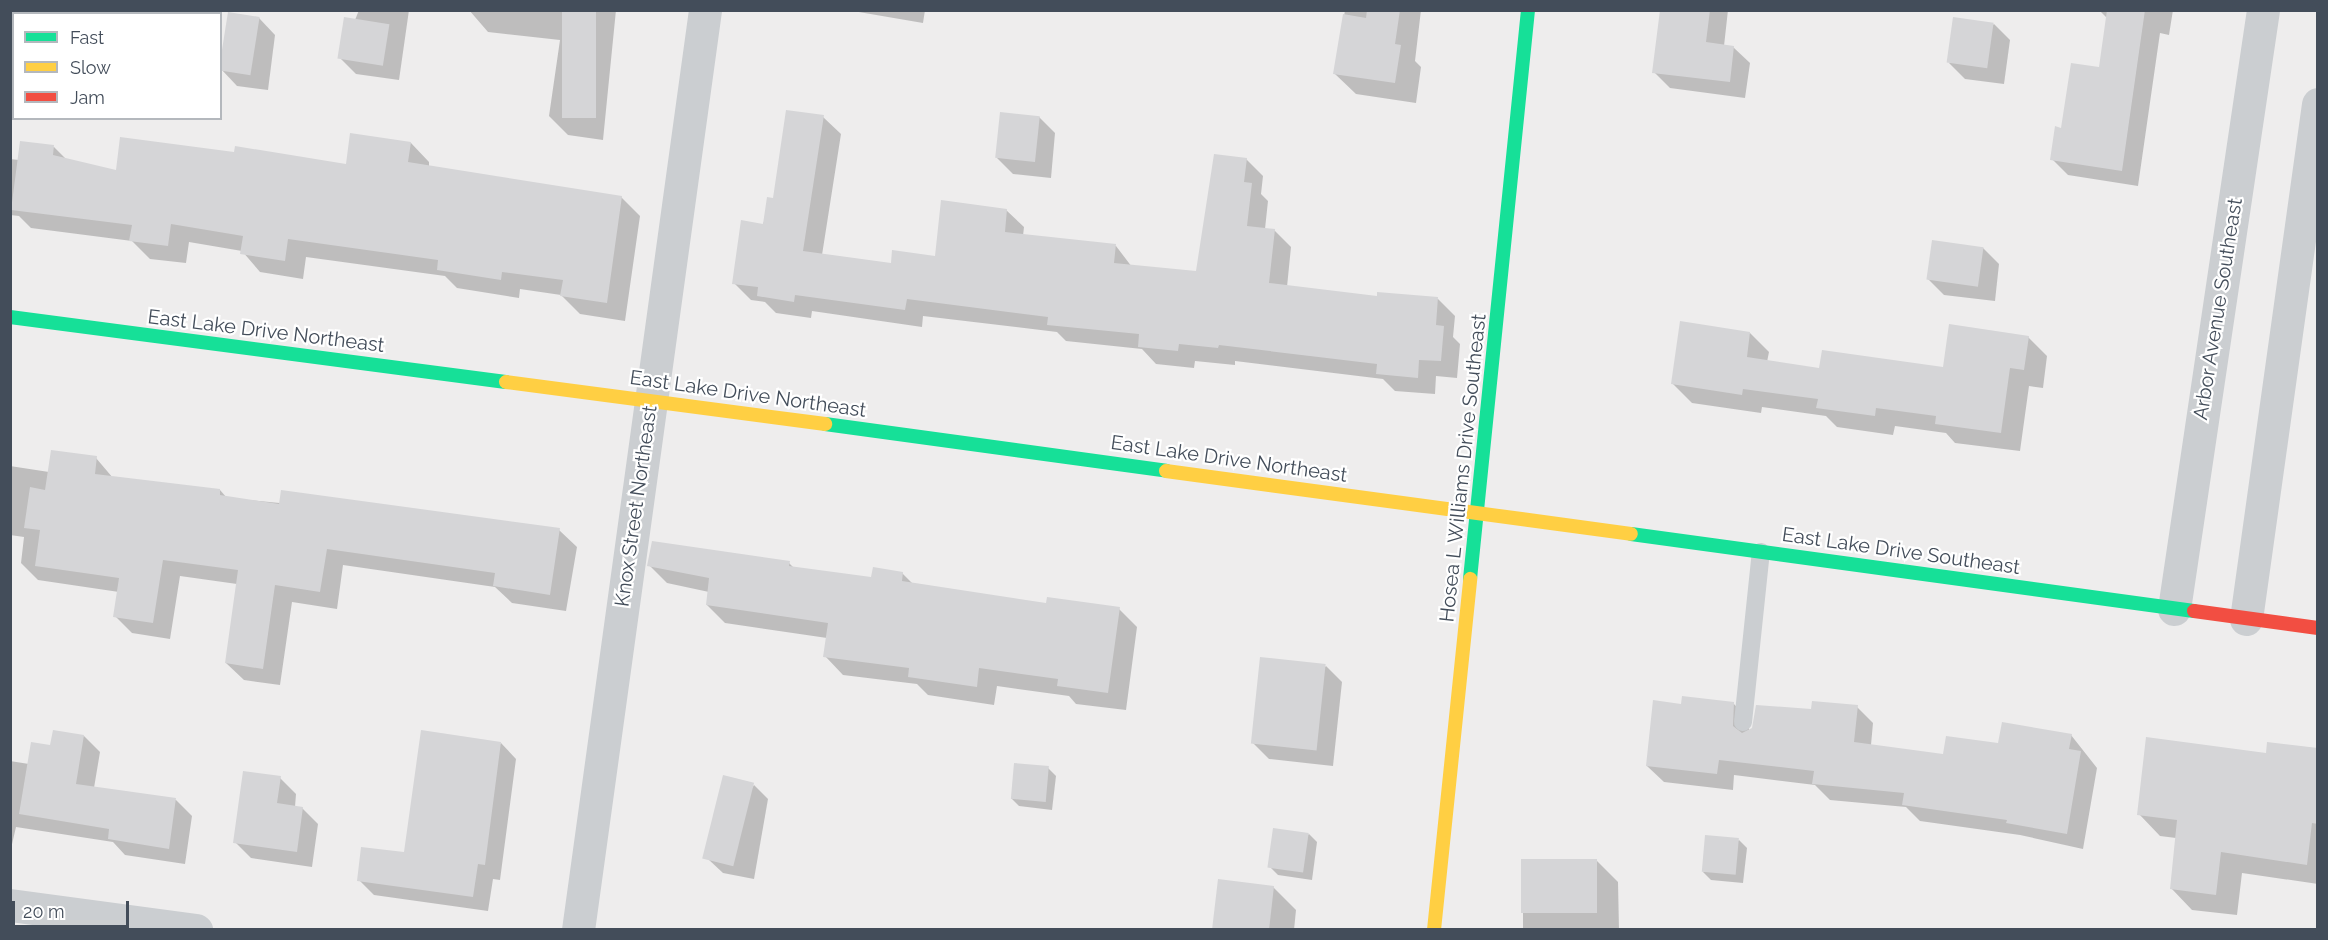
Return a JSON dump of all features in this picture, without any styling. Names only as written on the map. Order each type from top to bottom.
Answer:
[{"type":"street","name":"Knox Street Northeast","points":[[578,930],[705,10]]},
{"type":"street","name":"Hosea L Williams Drive Southeast","points":[[1434,930],[1479,512],[1528,10]]},
{"type":"street","name":"Arbor Avenue Southeast","points":[[2174,609],[2263,10]]},
{"type":"street","points":[[2246,619],[2318,104]]},
{"type":"street","name":"East Lake Drive Northeast","points":[[10,317],[1479,512]]},
{"type":"street","name":"East Lake Drive Southeast","points":[[1479,512],[2318,628]]},
{"type":"street","points":[[10,905],[196,930]]},
{"type":"lane","points":[[1743,722],[1761,552]]},
{"type":"building","points":[[562,10],[596,10],[596,118],[562,118]]},
{"type":"building","points":[[1367,10],[1400,10],[1395,44],[1401,45],[1395,83],[1333,74],[1343,14],[1366,18]]},
{"type":"building","points":[[1660,10],[1710,10],[1706,42],[1734,46],[1730,82],[1652,73]]},
{"type":"building","points":[[2107,10],[2145,10],[2122,171],[2050,160],[2055,126],[2061,128],[2071,63],[2099,67]]},
{"type":"building","points":[[228,12],[260,17],[250,75],[222,71],[222,50]]},
{"type":"building","points":[[344,17],[389,24],[383,66],[337,58]]},
{"type":"building","points":[[1953,17],[1994,23],[1987,68],[1947,63]]},
{"type":"building","points":[[786,110],[824,115],[803,251],[891,263],[892,250],[935,256],[941,200],[1007,209],[1005,232],[1116,244],[1114,263],[1196,271],[1214,154],[1247,158],[1244,182],[1252,183],[1247,226],[1275,229],[1269,283],[1377,296],[1377,292],[1438,297],[1436,325],[1444,326],[1441,361],[1419,360],[1418,378],[1376,374],[1377,364],[1219,345],[1218,348],[1179,344],[1178,351],[1138,347],[1139,334],[1047,325],[1048,317],[907,299],[905,310],[795,295],[794,302],[757,296],[758,287],[732,284],[741,220],[763,224],[767,197],[773,198]]},
{"type":"building","points":[[1000,112],[1040,116],[1035,162],[995,158]]},
{"type":"building","points":[[350,133],[411,142],[408,162],[622,196],[607,303],[560,296],[563,280],[502,272],[501,280],[437,270],[438,260],[288,239],[285,261],[240,254],[243,236],[171,224],[168,246],[129,241],[132,225],[11,210],[20,141],[54,145],[53,155],[116,170],[120,137],[234,152],[235,146],[346,164]]},
{"type":"building","points":[[1932,240],[1983,247],[1978,287],[1926,280]]},
{"type":"building","points":[[1680,321],[1750,332],[1747,357],[1819,368],[1822,350],[1943,367],[1949,324],[2029,336],[2024,370],[2010,368],[2001,433],[1935,424],[1936,416],[1876,408],[1875,416],[1816,408],[1818,399],[1743,389],[1742,395],[1671,384]]},
{"type":"building","points":[[51,450],[97,456],[95,474],[220,489],[220,495],[279,504],[281,490],[560,528],[550,595],[493,586],[495,573],[327,549],[320,592],[275,585],[263,669],[225,663],[238,570],[163,560],[153,623],[113,617],[119,578],[35,566],[40,530],[24,528],[30,487],[45,490]]},
{"type":"building","points":[[652,541],[790,561],[789,566],[871,577],[873,567],[903,572],[902,581],[1046,603],[1047,597],[1120,607],[1108,693],[1057,686],[1058,679],[979,668],[977,687],[908,677],[909,668],[823,657],[828,623],[706,605],[709,578],[647,566]]},
{"type":"building","points":[[1260,657],[1326,664],[1317,750],[1251,744]]},
{"type":"building","points":[[1682,696],[1734,702],[1733,726],[1742,733],[1752,728],[1756,705],[1811,709],[1812,701],[1858,705],[1854,742],[1943,754],[1946,736],[1998,743],[2002,722],[2072,734],[2069,749],[2081,751],[2067,834],[2006,823],[2007,820],[1902,805],[1904,793],[1812,784],[1814,771],[1719,760],[1717,774],[1646,766],[1653,700],[1681,704]]},
{"type":"building","points":[[53,730],[84,735],[76,784],[176,798],[169,849],[108,839],[109,829],[19,814],[31,742],[50,745]]},
{"type":"building","points":[[421,730],[501,742],[485,865],[478,864],[473,897],[357,881],[361,847],[404,852]]},
{"type":"building","points":[[2146,737],[2266,753],[2267,742],[2318,748],[2318,824],[2312,823],[2307,865],[2221,852],[2216,895],[2170,889],[2177,820],[2137,815]]},
{"type":"building","points":[[1014,763],[1049,766],[1046,802],[1011,799]]},
{"type":"building","points":[[243,771],[281,776],[277,803],[303,807],[297,852],[233,843]]},
{"type":"building","points":[[723,775],[754,783],[733,866],[702,858]]},
{"type":"building","points":[[1273,828],[1309,833],[1303,873],[1267,868]]},
{"type":"building","points":[[1705,835],[1739,838],[1736,875],[1702,872]]},
{"type":"building","points":[[1521,859],[1597,859],[1597,913],[1521,913]]},
{"type":"building","points":[[1218,879],[1274,886],[1269,930],[1212,930]]},
{"type":"traffic: fast","points":[[1470,579],[1528,10]]},
{"type":"traffic: fast","points":[[10,317],[506,382]]},
{"type":"traffic: fast","points":[[825,424],[1166,471]]},
{"type":"traffic: fast","points":[[1631,534],[2194,611]]},
{"type":"traffic: slow","points":[[506,382],[825,424]]},
{"type":"traffic: slow","points":[[1166,471],[1631,534]]},
{"type":"traffic: slow","points":[[1434,930],[1470,579]]},
{"type":"traffic: jam","points":[[2194,611],[2318,628]]}]
